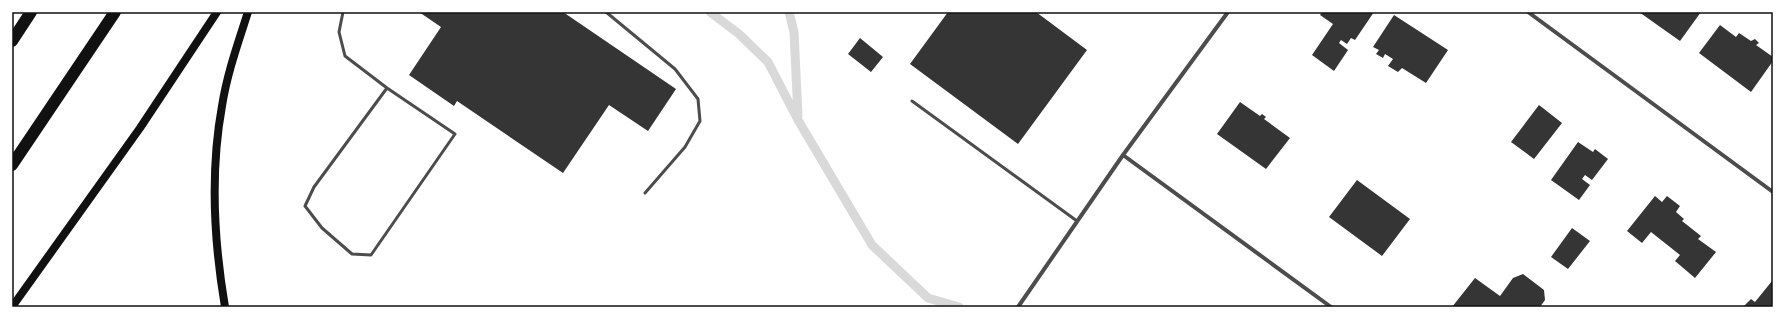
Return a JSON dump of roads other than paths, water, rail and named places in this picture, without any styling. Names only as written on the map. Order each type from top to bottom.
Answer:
[{"type":"highway","points":[[12,41],[32,12]]},
{"type":"highway","points":[[12,166],[115,12]]},
{"type":"main road","points":[[12,307],[140,128],[217,12]]},
{"type":"main road","points":[[225,307],[217,248],[215,178],[217,142],[227,81],[248,12]]},
{"type":"street","points":[[1018,307],[1123,155],[1228,12]]},
{"type":"street","points":[[1528,12],[1773,192]]},
{"type":"street","points":[[1123,155],[1331,307]]},
{"type":"lane","points":[[343,12],[339,32],[345,56],[387,88],[456,134],[371,255],[352,254],[322,228],[304,206],[314,187],[387,88]]},
{"type":"lane","points":[[606,12],[675,69],[698,99],[700,121],[685,147],[645,193]]},
{"type":"lane","points":[[912,101],[1077,221]]},
{"type":"waterway","points":[[710,12],[739,34],[768,62],[798,120],[872,245],[928,298],[959,307]]},
{"type":"waterway","points":[[789,12],[794,32],[798,116]]}]
